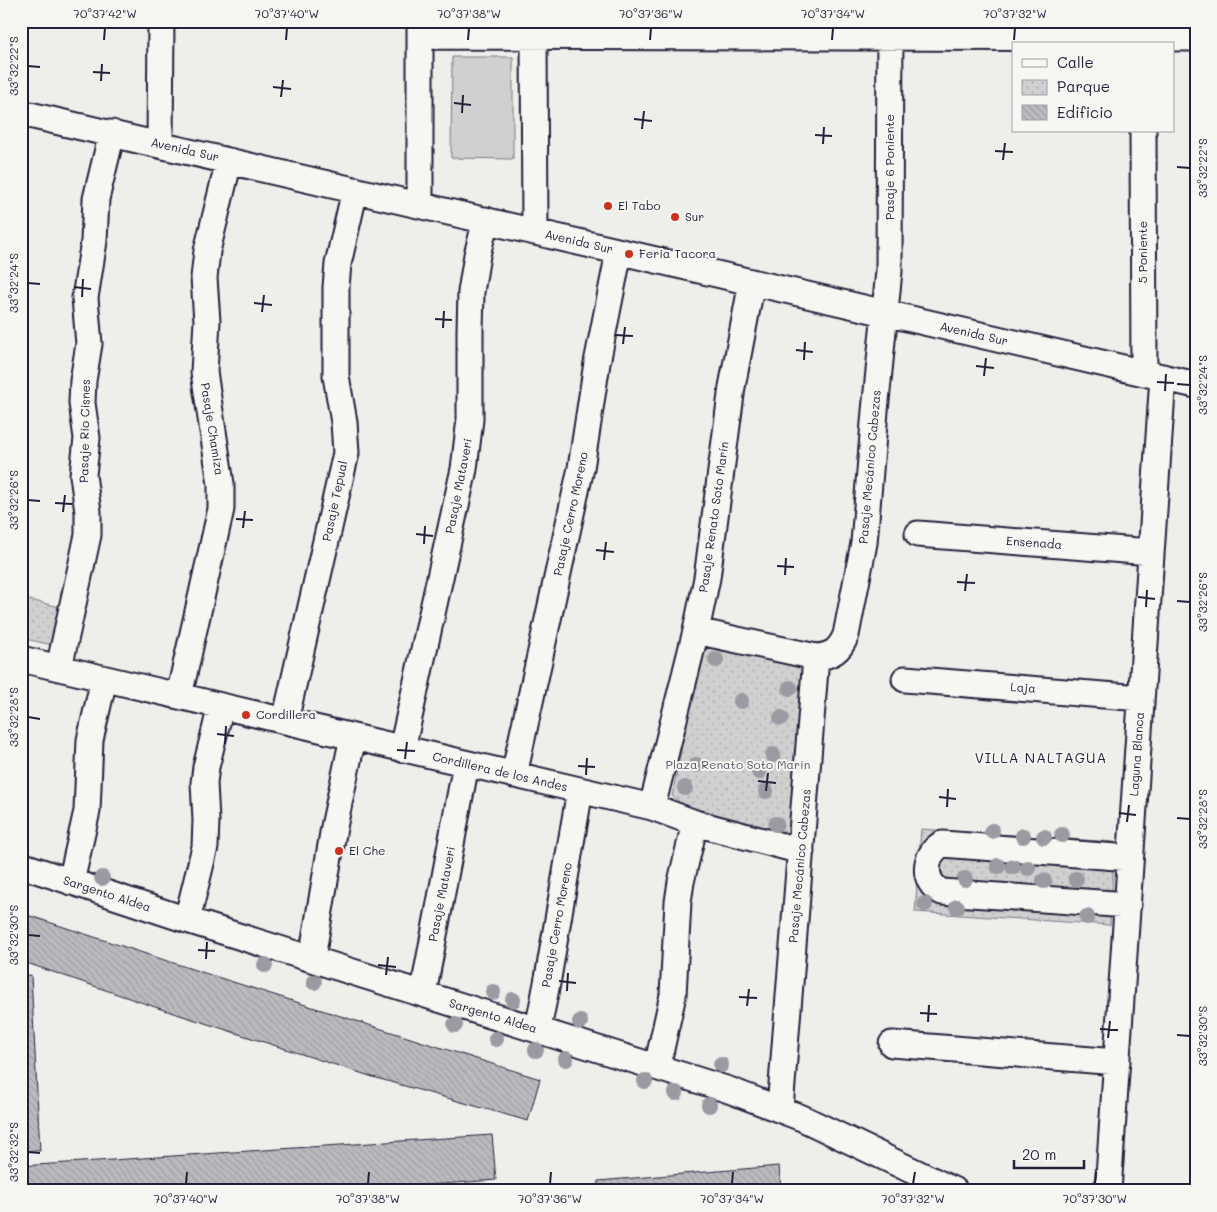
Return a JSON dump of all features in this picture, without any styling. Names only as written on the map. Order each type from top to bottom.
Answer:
[{"type":"street","points":[[160,145],[161,21]]},
{"type":"street","points":[[420,205],[420,29],[534,37],[682,29],[890,29],[1143,34],[1196,38]]},
{"type":"street","name":"Pasaje 6 Poniente","points":[[886,313],[890,271],[890,29]]},
{"type":"street","points":[[534,37],[535,232]]},
{"type":"street","name":"Avenida Sur","points":[[21,113],[1196,385]]},
{"type":"street","name":"5 Poniente","points":[[1143,132],[1153,375]]},
{"type":"street","name":"Pasaje Río Cisnes","points":[[59,668],[88,535],[88,512],[83,475],[87,438],[82,392],[89,344],[86,298],[93,248],[96,199],[112,133]]},
{"type":"street","name":"Pasaje Chamiza","points":[[179,696],[220,509],[221,484],[204,372],[207,321],[204,278],[207,251],[229,161]]},
{"type":"street","name":"Pasaje Tepual","points":[[285,721],[346,453],[344,422],[336,376],[336,287],[338,264],[355,190]]},
{"type":"street","name":"Pasaje Mataveri","points":[[402,749],[464,470],[471,412],[471,292],[486,220]]},
{"type":"street","name":"Pasaje Cerro Moreno","points":[[514,775],[581,468],[597,363],[620,252]]},
{"type":"street","name":"Pasaje Renato Soto Marín","points":[[652,807],[696,631],[712,547],[732,387],[752,282]]},
{"type":"street","name":"Pasaje Mecánico Cabezas","points":[[780,1109],[816,658],[830,655],[843,644],[849,626],[864,543],[886,313]]},
{"type":"street","name":"Laguna Blanca","points":[[1108,1191],[1151,552],[1153,375]]},
{"type":"street","name":"Ensenada","points":[[918,534],[1151,552]]},
{"type":"street","points":[[696,631],[816,658]]},
{"type":"street","name":"Cordillera de los Andes","points":[[21,659],[652,807],[694,823],[801,851]]},
{"type":"street","points":[[71,882],[87,811],[90,740],[104,679]]},
{"type":"street","name":"Laja","points":[[905,679],[1141,698]]},
{"type":"street","points":[[187,920],[205,847],[205,775],[221,706]]},
{"type":"street","points":[[312,958],[334,827],[353,737]]},
{"type":"street","name":"Pasaje Mataveri","points":[[423,994],[466,764]]},
{"type":"street","name":"Pasaje Cerro Moreno","points":[[538,1030],[580,790]]},
{"type":"street","points":[[658,1067],[673,995],[679,895],[694,823]]},
{"type":"street","points":[[1128,905],[942,892],[932,886],[928,875],[930,854],[942,844],[1130,858]]},
{"type":"street","name":"Sargento Aldea","points":[[21,865],[187,920],[658,1067],[780,1109],[955,1191]]},
{"type":"street","points":[[892,1044],[1118,1062]]},
{"type":"green space","points":[[452,57],[513,57],[513,159],[451,158]]},
{"type":"green space","points":[[21,598],[60,607],[57,646],[21,638]]},
{"type":"green space","name":"Plaza Renato Soto Marín","points":[[719,641],[807,667],[789,842],[698,817],[672,796],[700,654]]},
{"type":"green space","points":[[921,829],[1115,842],[1110,925],[915,912]]},
{"type":"building","points":[[21,913],[540,1079],[528,1121],[373,1077],[158,1008],[21,961]]},
{"type":"building","points":[[31,975],[40,1151],[21,1151],[21,976]]},
{"type":"building","points":[[492,1135],[496,1180],[345,1191],[21,1191],[21,1166]]},
{"type":"building","points":[[779,1166],[781,1191],[599,1191],[598,1181]]},
{"type":"place","name":"El Tabo","points":[[608,206]]},
{"type":"place","name":"Sur","points":[[675,217]]},
{"type":"place","name":"Feria Tacora","points":[[629,254]]},
{"type":"place","name":"Cordillera","points":[[246,715]]},
{"type":"place","name":"El Che","points":[[339,851]]},
{"type":"district","name":"VILLA NALTAGUA","points":[[1041,758]]}]
